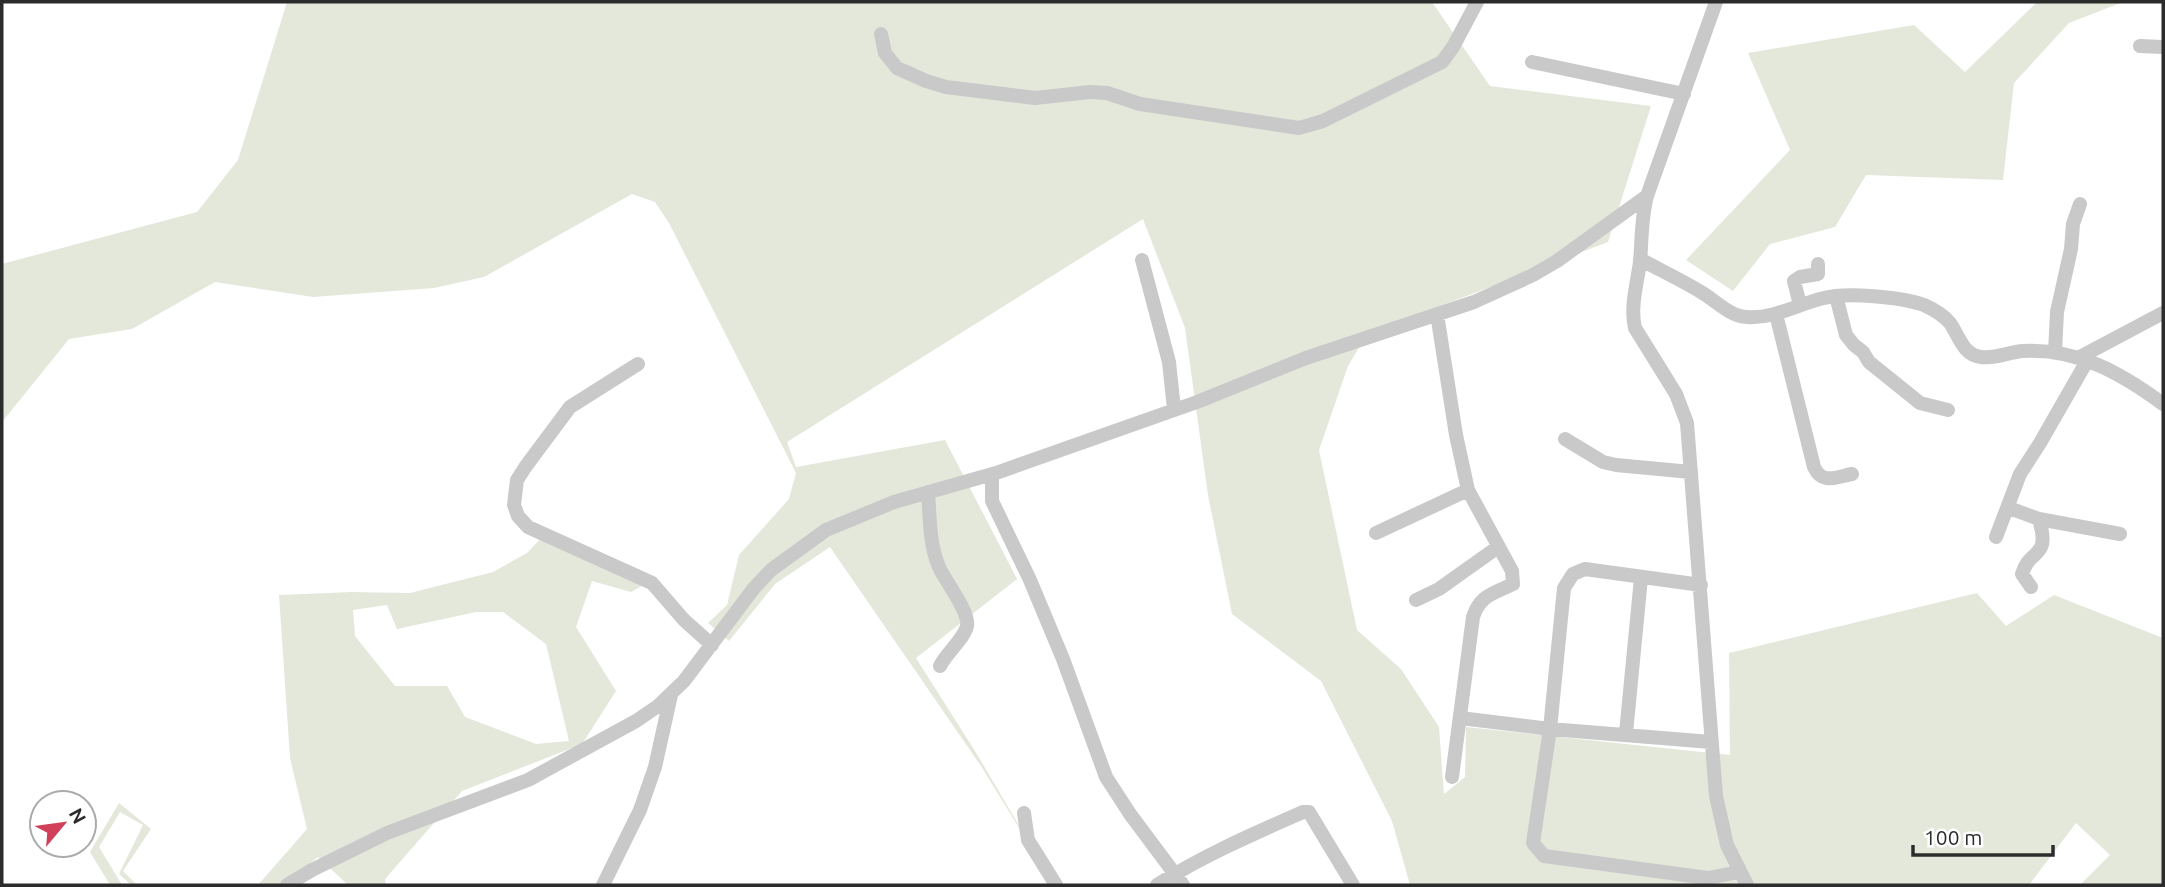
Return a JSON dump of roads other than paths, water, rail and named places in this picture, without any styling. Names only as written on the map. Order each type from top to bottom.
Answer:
[{"type":"street","points":[[881,34],[885,53],[897,68],[926,82],[946,87],[1035,98],[1090,92],[1107,93],[1140,104],[1299,128],[1323,121],[1442,62],[1477,2]]},
{"type":"street","points":[[1716,2],[1643,210],[1632,317],[1635,328],[1684,409],[1689,435],[1716,796],[1727,845],[1746,885]]},
{"type":"street","points":[[2140,46],[2163,47]]},
{"type":"street","points":[[1532,62],[1684,94]]},
{"type":"street","points":[[287,885],[387,833],[497,793],[554,768],[636,721],[671,695],[771,570],[811,539],[860,514],[992,474],[1197,402],[1306,359],[1474,302],[1558,261],[1647,196]]},
{"type":"street","points":[[2055,352],[2057,312],[2071,249],[2073,224],[2080,204]]},
{"type":"street","points":[[1640,259],[1699,290],[1735,314],[1746,317],[1776,314],[1836,296],[1891,299],[1923,305],[1948,321],[1971,354],[1981,357],[2023,351],[2055,352],[2084,359],[2107,368],[2163,404]]},
{"type":"street","points":[[1142,260],[1169,362],[1174,409]]},
{"type":"street","points":[[1800,305],[1794,281],[1800,277],[1818,274],[1818,264]]},
{"type":"street","points":[[1836,296],[1846,335],[1863,352],[1868,362],[1920,402],[1948,410]]},
{"type":"street","points":[[1996,537],[2020,474],[2040,443],[2084,359],[2163,313]]},
{"type":"street","points":[[1437,314],[1456,435],[1468,490],[1514,579],[1513,584],[1485,597],[1477,604],[1452,777]]},
{"type":"street","points":[[1776,314],[1817,474],[1825,478],[1852,474]]},
{"type":"street","points":[[638,364],[570,407],[517,480],[514,505],[518,516],[528,527],[652,583],[684,620],[712,645]]},
{"type":"street","points":[[1565,439],[1603,462],[1690,472]]},
{"type":"street","points":[[992,474],[992,500],[1063,659],[1106,777],[1130,814],[1180,879]]},
{"type":"street","points":[[1376,533],[1468,490]]},
{"type":"street","points":[[929,492],[931,536],[939,568],[966,615],[968,624],[940,666]]},
{"type":"street","points":[[2009,508],[2039,519],[2120,534]]},
{"type":"street","points":[[2031,587],[2022,574],[2043,542],[2039,519]]},
{"type":"street","points":[[1416,600],[1439,589],[1498,547]]},
{"type":"street","points":[[1701,585],[1585,569],[1573,574],[1564,588],[1550,729],[1533,843],[1544,856],[1708,878],[1739,872]]},
{"type":"street","points":[[1626,733],[1641,578]]},
{"type":"street","points":[[603,885],[640,810],[655,767],[671,695]]},
{"type":"street","points":[[1460,718],[1550,729],[1712,741]]},
{"type":"street","points":[[1157,885],[1180,879],[1251,835],[1309,812],[1353,885]]},
{"type":"street","points":[[1024,813],[1026,830],[1034,852],[1056,885]]}]
